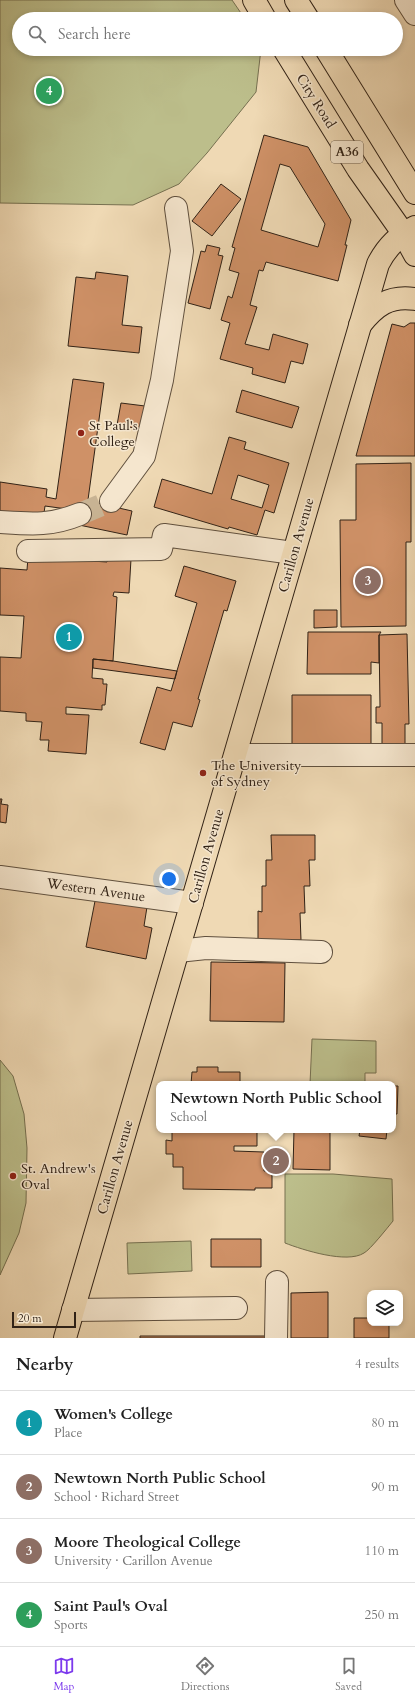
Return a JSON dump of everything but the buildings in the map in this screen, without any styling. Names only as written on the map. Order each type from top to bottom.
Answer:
[{"type":"main road","points":[[254,0],[261,12]]},
{"type":"main road","points":[[296,0],[304,12]]},
{"type":"main road","name":"City Road","points":[[288,56],[358,169],[409,230]]},
{"type":"main road","name":"A36","points":[[330,56],[415,193]]},
{"type":"main road","name":"A36","points":[[409,230],[415,255]]},
{"type":"main road","name":"Carillon Avenue","points":[[65,1338],[378,264],[383,253],[409,230]]},
{"type":"main road","points":[[360,325],[376,307],[390,300],[404,298],[415,299]]},
{"type":"street","points":[[406,0],[415,14]]},
{"type":"street","points":[[111,501],[144,456],[162,380],[182,251],[176,208]]},
{"type":"street","points":[[0,522],[38,525],[67,519],[80,514]]},
{"type":"street","points":[[28,551],[161,549],[164,535],[293,553]]},
{"type":"street","points":[[236,755],[415,755]]},
{"type":"street","name":"Western Avenue","points":[[0,877],[192,903]]},
{"type":"street","points":[[178,951],[206,948],[321,952]]},
{"type":"street","points":[[276,1338],[277,1282]]},
{"type":"street","points":[[73,1310],[236,1308]]},
{"type":"green space","points":[[0,0],[232,0],[240,12],[12,12],[12,56],[260,56],[256,92],[207,153],[179,184],[133,205],[0,203]]},
{"type":"green space","points":[[312,1039],[376,1041],[376,1073],[365,1073],[365,1081],[310,1081]]},
{"type":"green space","name":"St. Andrew's Oval","points":[[0,1060],[13,1076],[24,1114],[27,1148],[26,1203],[19,1233],[0,1275]]},
{"type":"green space","points":[[285,1174],[333,1174],[392,1179],[393,1221],[370,1248],[364,1253],[356,1256],[336,1257],[325,1255],[285,1243]]},
{"type":"green space","points":[[191,1241],[192,1271],[128,1274],[127,1243]]},
{"type":"tunnel","points":[[80,514],[111,501]]},
{"type":"place","name":"Saint Paul's Oval","points":[[49,91]]},
{"type":"place","name":"St Paul's College","points":[[81,433]]},
{"type":"place","name":"Moore Theological College","points":[[368,581]]},
{"type":"place","name":"Women's College","points":[[69,637]]},
{"type":"place","name":"The University of Sydney","points":[[203,773]]},
{"type":"place","name":"Newtown North Public School","points":[[276,1161]]},
{"type":"place","name":"St. Andrew's Oval","points":[[13,1176]]}]
